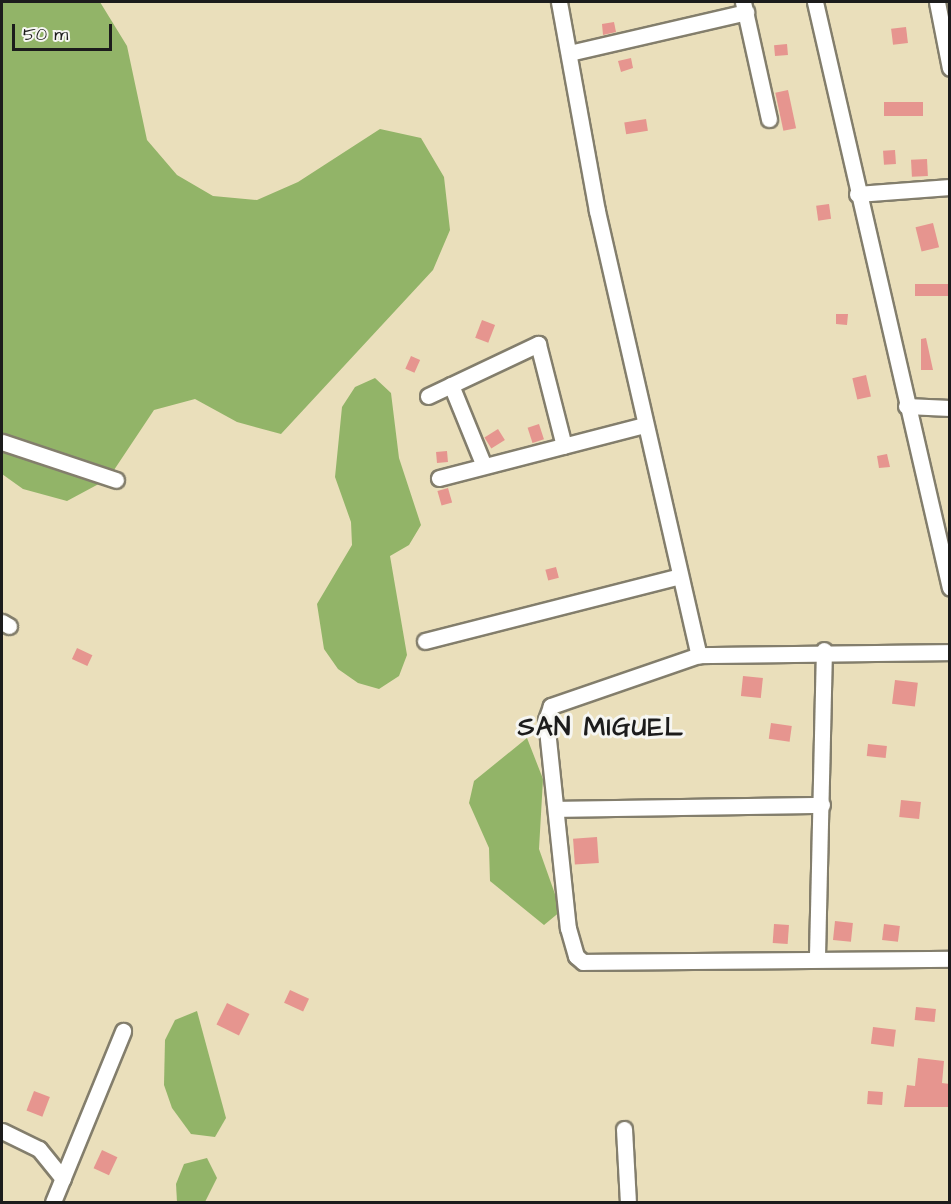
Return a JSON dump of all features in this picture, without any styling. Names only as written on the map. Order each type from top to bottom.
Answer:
[{"type":"street","points":[[559,2],[644,424],[677,577],[699,655]]},
{"type":"street","points":[[815,2],[857,194],[950,588]]},
{"type":"street","points":[[937,2],[950,68]]},
{"type":"street","points":[[569,53],[745,7],[769,119]]},
{"type":"street","points":[[857,194],[950,187]]},
{"type":"street","points":[[429,396],[537,344],[564,446]]},
{"type":"street","points":[[451,385],[484,466]]},
{"type":"street","points":[[906,406],[950,408]]},
{"type":"street","points":[[439,478],[644,424]]},
{"type":"street","points":[[2,442],[116,480]]},
{"type":"street","points":[[424,641],[677,577]]},
{"type":"street","points":[[817,956],[824,650]]},
{"type":"street","points":[[950,652],[824,650],[699,655],[551,706],[546,720],[568,928],[576,956],[584,962],[620,965],[817,956],[950,959]]},
{"type":"street","points":[[557,809],[822,804]]},
{"type":"street","points":[[53,1203],[123,1031]]},
{"type":"street","points":[[624,1129],[628,1203]]},
{"type":"street","points":[[2,1131],[39,1149],[63,1179]]},
{"type":"green space","points":[[2,2],[100,2],[127,46],[147,140],[177,175],[213,196],[257,200],[298,182],[380,129],[421,138],[444,177],[450,230],[433,270],[281,434],[237,422],[195,399],[154,410],[108,479],[67,501],[23,489],[2,474]]},
{"type":"green space","points":[[375,378],[391,393],[399,458],[421,525],[409,545],[390,556],[407,655],[399,676],[379,689],[358,683],[338,669],[324,649],[317,604],[352,545],[351,522],[335,477],[342,407],[355,387]]},
{"type":"green space","points":[[527,738],[543,779],[539,849],[561,911],[544,925],[490,881],[489,848],[469,803],[474,781]]},
{"type":"green space","points":[[197,1011],[226,1118],[215,1137],[191,1134],[172,1108],[164,1085],[165,1040],[175,1020]]},
{"type":"green space","points":[[207,1158],[217,1178],[205,1202],[177,1202],[176,1184],[184,1164]]},
{"type":"building","points":[[614,22],[616,32],[603,35],[602,24]]},
{"type":"building","points":[[906,27],[908,43],[893,45],[891,29]]},
{"type":"building","points":[[787,44],[788,55],[775,56],[774,45]]},
{"type":"building","points":[[631,58],[633,68],[621,72],[618,61]]},
{"type":"building","points":[[788,90],[796,128],[783,131],[775,93]]},
{"type":"building","points":[[884,102],[923,102],[923,116],[884,116]]},
{"type":"building","points":[[646,119],[648,131],[626,134],[624,122]]},
{"type":"building","points":[[895,150],[896,164],[884,165],[883,151]]},
{"type":"building","points":[[927,159],[928,176],[912,177],[911,160]]},
{"type":"building","points":[[829,204],[831,219],[818,221],[816,206]]},
{"type":"building","points":[[933,223],[939,247],[922,252],[916,227]]},
{"type":"building","points":[[915,284],[950,284],[950,296],[915,296]]},
{"type":"building","points":[[836,314],[848,314],[847,325],[836,324]]},
{"type":"building","points":[[482,320],[495,325],[488,343],[475,338]]},
{"type":"building","points":[[926,338],[933,370],[921,370],[921,339]]},
{"type":"building","points":[[411,356],[420,360],[414,373],[405,369]]},
{"type":"building","points":[[866,375],[871,396],[857,400],[852,378]]},
{"type":"building","points":[[539,424],[544,439],[533,443],[528,428]]},
{"type":"building","points":[[498,429],[505,440],[491,449],[484,437]]},
{"type":"building","points":[[447,451],[448,462],[437,463],[436,452]]},
{"type":"building","points":[[887,454],[890,467],[879,468],[877,456]]},
{"type":"building","points":[[448,488],[452,502],[442,505],[437,491]]},
{"type":"building","points":[[556,567],[559,578],[548,580],[545,570]]},
{"type":"building","points":[[77,648],[92,655],[87,666],[72,659]]},
{"type":"building","points":[[743,676],[763,678],[761,698],[741,696]]},
{"type":"building","points":[[895,680],[918,683],[915,707],[892,704]]},
{"type":"building","points":[[771,723],[792,726],[790,742],[769,739]]},
{"type":"building","points":[[868,744],[887,746],[886,758],[867,756]]},
{"type":"building","points":[[901,800],[921,802],[919,819],[899,817]]},
{"type":"building","points":[[597,837],[599,863],[575,865],[573,839]]},
{"type":"building","points":[[835,921],[853,923],[851,942],[833,940]]},
{"type":"building","points":[[774,924],[789,925],[788,944],[773,943]]},
{"type":"building","points":[[884,924],[900,926],[898,942],[882,940]]},
{"type":"building","points":[[290,990],[309,999],[303,1012],[284,1003]]},
{"type":"building","points":[[227,1003],[249,1014],[239,1036],[216,1025]]},
{"type":"building","points":[[916,1007],[936,1009],[935,1022],[915,1020]]},
{"type":"building","points":[[873,1027],[896,1030],[894,1047],[871,1044]]},
{"type":"building","points":[[918,1058],[944,1061],[942,1083],[950,1084],[950,1107],[904,1107],[907,1085],[915,1086]]},
{"type":"building","points":[[34,1091],[50,1097],[42,1117],[26,1111]]},
{"type":"building","points":[[868,1091],[883,1092],[882,1105],[867,1104]]},
{"type":"building","points":[[102,1150],[117,1157],[109,1175],[94,1168]]},
{"type":"district","name":"SAN MIGUEL","points":[[601,728]]}]
